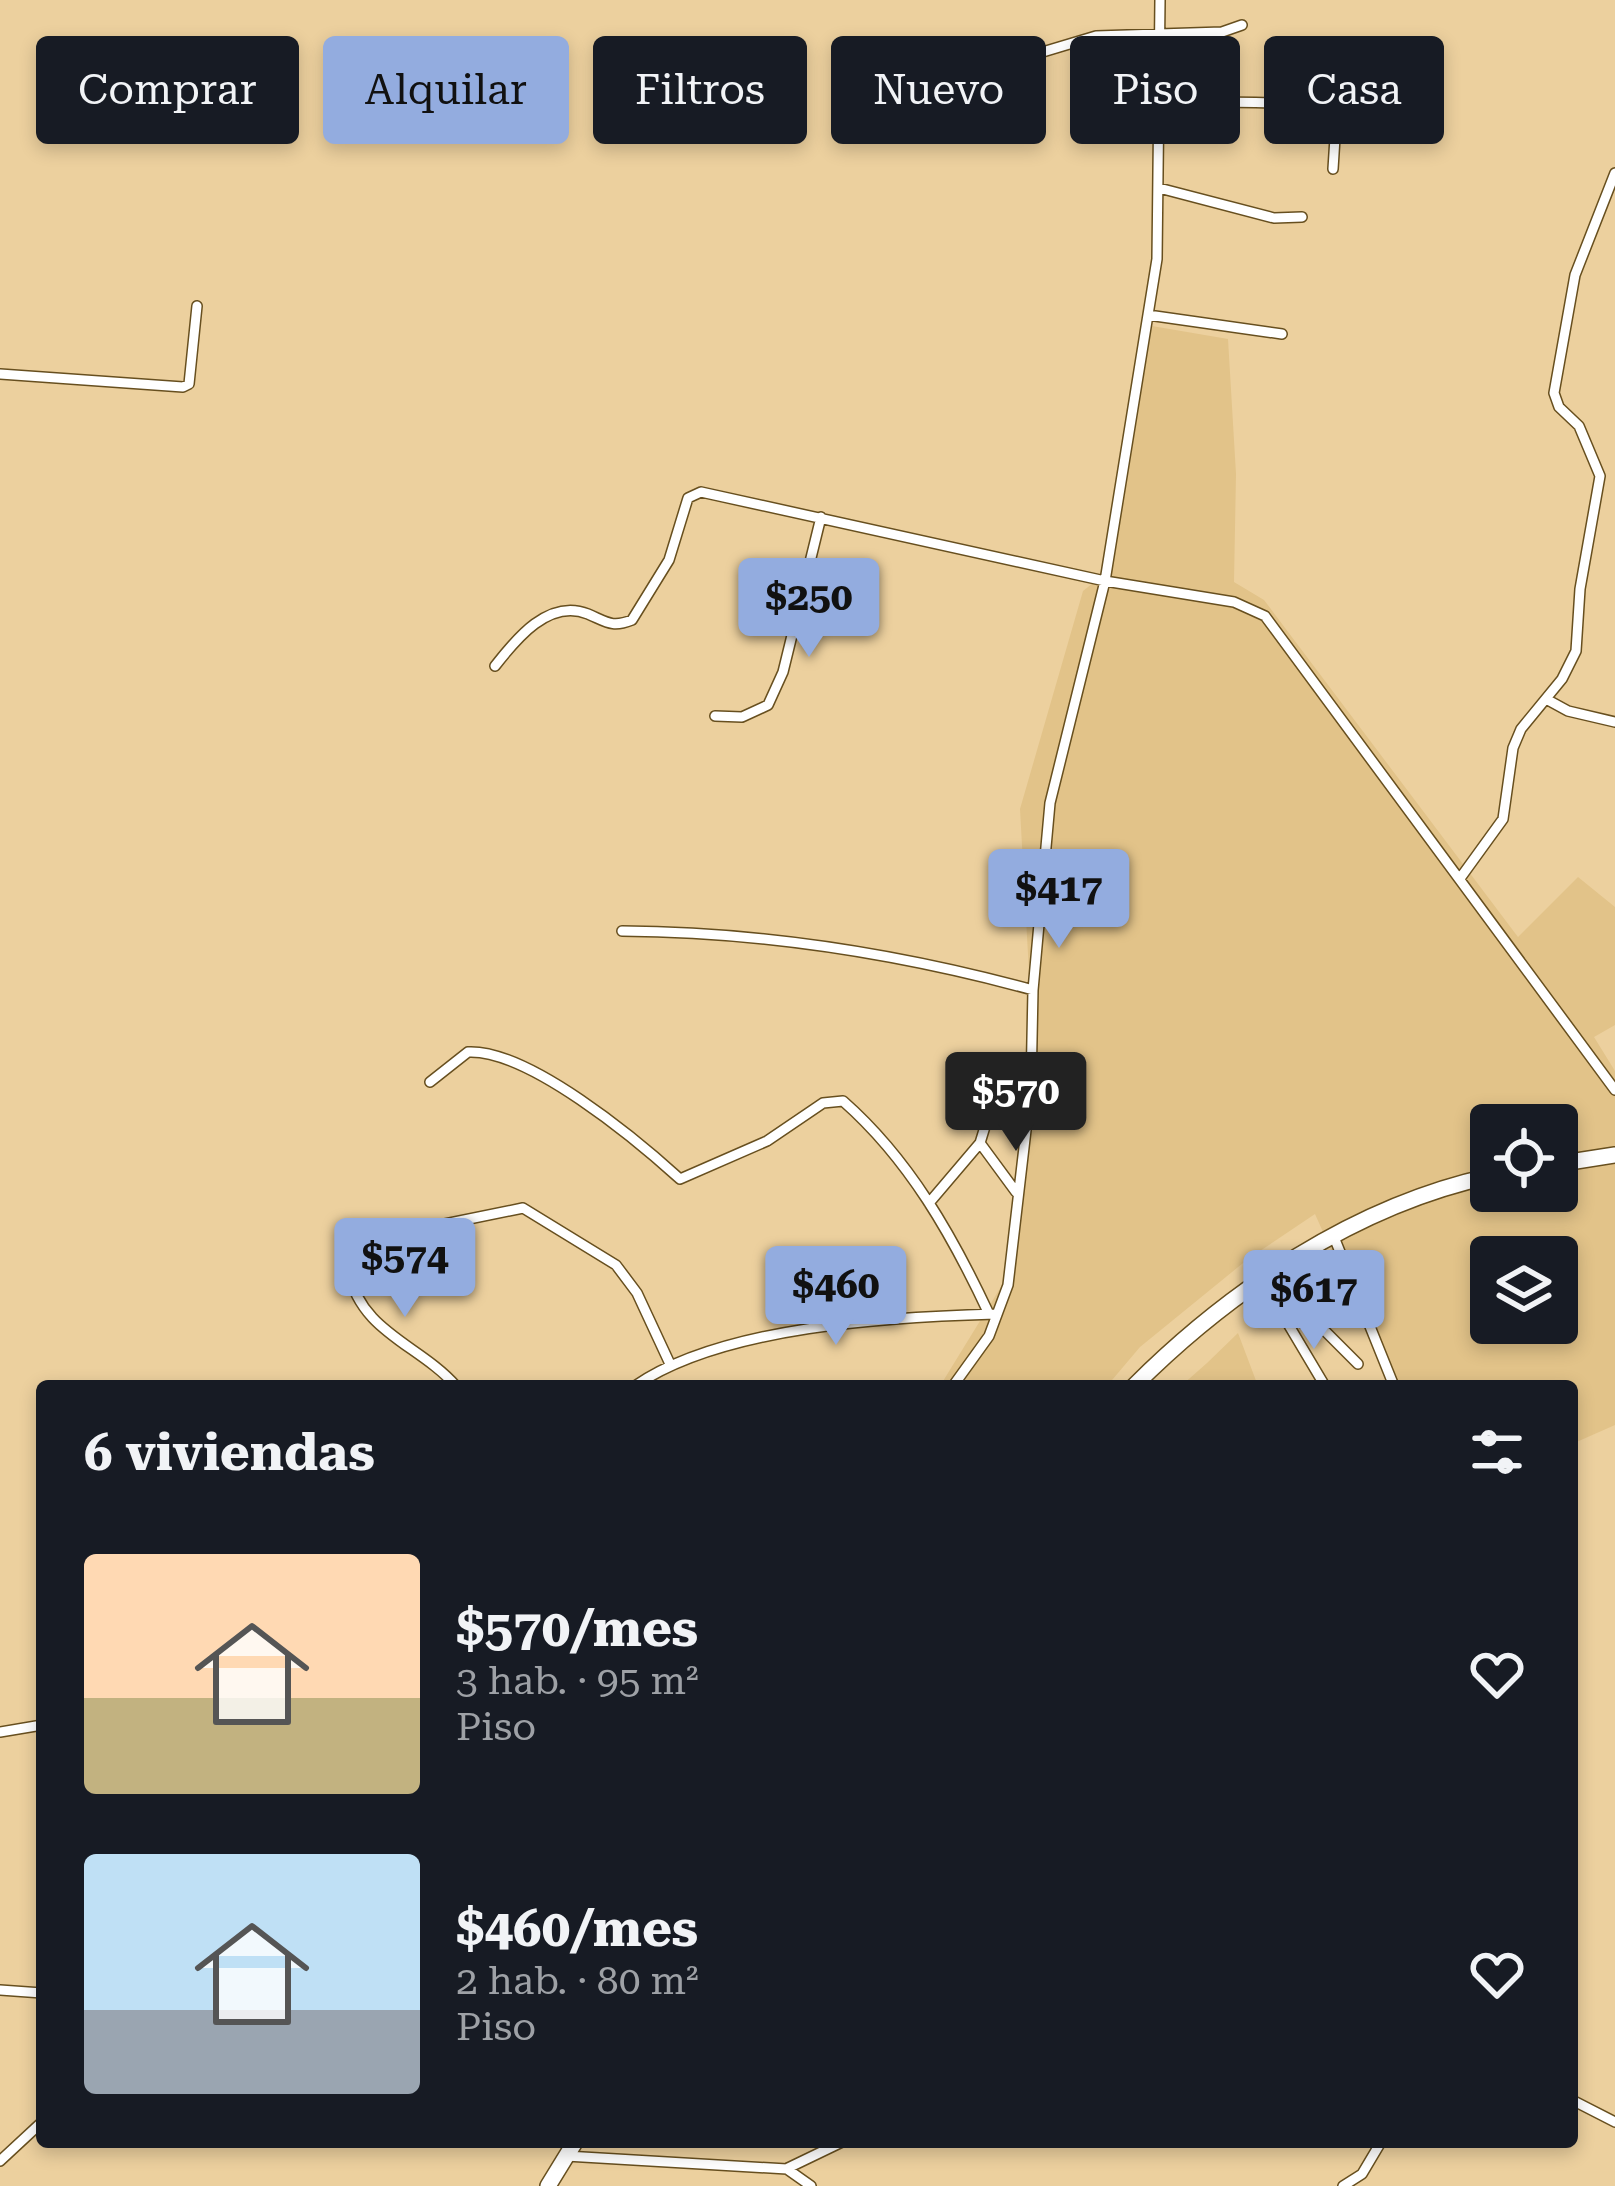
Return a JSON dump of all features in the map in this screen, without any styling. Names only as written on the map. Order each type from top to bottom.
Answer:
[{"type":"main road","points":[[1578,1161],[1615,1155]]},
{"type":"main road","points":[[1140,1380],[1219,1309],[1334,1237],[1412,1201],[1470,1183]]},
{"type":"main road","points":[[548,2186],[570,2149]]},
{"type":"street","points":[[1160,0],[1160,36]]},
{"type":"street","points":[[1046,51],[1096,36],[1160,30],[1222,32],[1242,25]]},
{"type":"street","points":[[1240,105],[1296,106],[1328,113],[1336,122],[1333,169]]},
{"type":"street","points":[[956,1380],[1008,1286],[1031,1087],[1034,990],[1054,784],[1105,581],[1157,259],[1160,144]]},
{"type":"street","points":[[1461,877],[1503,819],[1513,748],[1576,651],[1600,476],[1579,426],[1558,407],[1555,386],[1575,275],[1615,173]]},
{"type":"street","points":[[1159,188],[1274,218],[1302,217]]},
{"type":"street","points":[[0,374],[183,387],[191,373],[197,306]]},
{"type":"street","points":[[1148,314],[1282,334]]},
{"type":"street","points":[[495,666],[541,619],[577,611],[613,626],[632,620],[669,560],[692,495],[713,493],[1105,581],[1234,602],[1265,616],[1615,1090]]},
{"type":"street","points":[[715,716],[742,717],[768,705],[783,672],[821,517]]},
{"type":"street","points":[[1546,699],[1568,711],[1615,722]]},
{"type":"street","points":[[622,931],[685,932],[802,945],[1034,990]]},
{"type":"street","points":[[430,1082],[468,1052],[512,1062],[638,1140],[680,1179],[767,1141],[823,1103],[843,1102],[894,1150],[995,1314]]},
{"type":"street","points":[[929,1203],[980,1143],[991,1107]]},
{"type":"street","points":[[980,1143],[1016,1192]]},
{"type":"street","points":[[450,1380],[424,1356],[393,1340],[362,1309],[347,1270],[376,1238],[523,1208],[616,1265],[637,1293],[670,1364]]},
{"type":"street","points":[[1334,1237],[1392,1380]]},
{"type":"street","points":[[1262,1280],[1322,1380]]},
{"type":"street","points":[[645,1380],[670,1364],[816,1327],[995,1314]]},
{"type":"street","points":[[1281,1318],[1321,1327],[1358,1364]]},
{"type":"street","points":[[0,1732],[36,1726]]},
{"type":"street","points":[[0,1990],[36,1993]]},
{"type":"street","points":[[1578,2103],[1615,2122]]},
{"type":"street","points":[[0,2161],[36,2128]]},
{"type":"street","points":[[787,2169],[830,2148]]},
{"type":"street","points":[[1343,2186],[1362,2174],[1377,2148]]},
{"type":"street","points":[[570,2149],[787,2169],[811,2186]]},
{"type":"shaded area","points":[[1152,326],[1228,339],[1236,474],[1234,582],[1264,600],[1518,937],[1578,877],[1615,907],[1615,1025],[1594,1037],[1615,1071],[1615,1425],[1578,1441],[1578,1380],[1389,1380],[1315,1214],[1248,1259],[1140,1347],[1112,1380],[944,1380],[1007,1277],[1031,1009],[1020,809],[1083,591],[1113,567]]},
{"type":"shaded area","points":[[1238,1333],[1256,1380],[1188,1380]]}]
